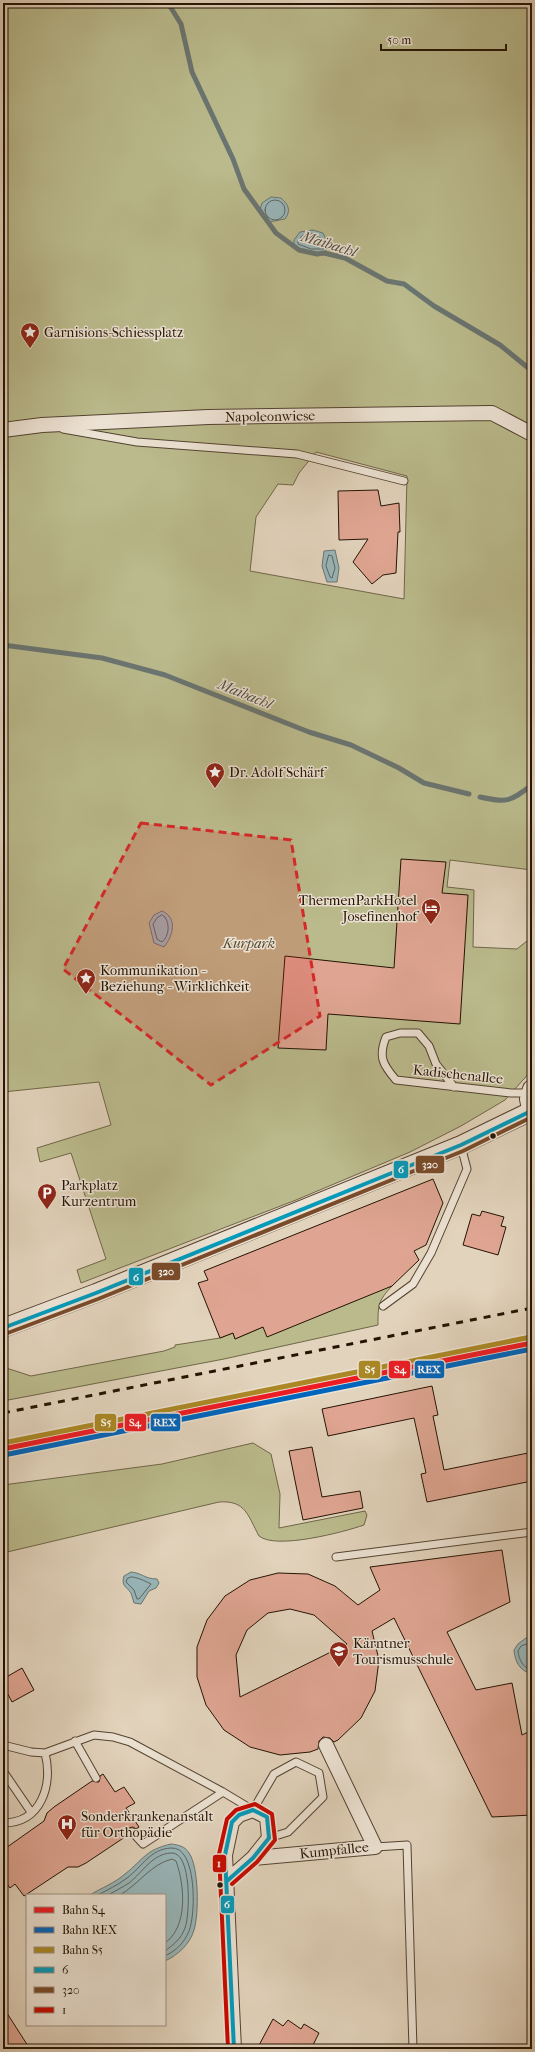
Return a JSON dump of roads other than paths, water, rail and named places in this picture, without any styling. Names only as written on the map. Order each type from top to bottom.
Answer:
[{"type":"street","name":"Napoleonwiese","points":[[3,430],[42,425],[208,417],[492,413],[532,434]]},
{"type":"street","points":[[3,1328],[96,1293],[461,1145],[531,1112],[526,1092]]},
{"type":"street","name":"Kumpfallee","points":[[253,1858],[375,1847],[326,1745]]},
{"type":"street","points":[[227,1881],[253,1858],[269,1838],[267,1817],[254,1810],[239,1815],[232,1822],[225,1855],[234,2049]]},
{"type":"lane","points":[[42,425],[137,442],[297,454],[404,481]]},
{"type":"lane","name":"Kadischenallee","points":[[454,1087],[436,1064],[429,1046],[418,1033],[400,1032],[386,1037],[381,1049],[385,1068],[396,1080],[454,1087],[526,1092]]},
{"type":"lane","points":[[383,1306],[413,1284],[431,1253],[467,1169],[461,1145]]},
{"type":"lane","points":[[336,1557],[532,1532]]},
{"type":"lane","points":[[3,1745],[31,1752],[45,1753],[94,1735],[113,1737],[130,1742],[254,1810],[274,1774],[296,1762],[319,1773],[323,1797],[288,1832],[269,1838]]},
{"type":"lane","points":[[75,1741],[96,1778]]},
{"type":"lane","points":[[3,1823],[20,1820],[31,1812],[42,1800],[47,1789],[48,1765],[45,1753]]},
{"type":"lane","points":[[3,1771],[31,1812]]},
{"type":"lane","points":[[132,1832],[143,1844],[223,1792]]},
{"type":"lane","points":[[375,1847],[407,1845],[413,2049]]},
{"type":"water","points":[[271,197],[281,198],[286,203],[288,213],[285,219],[269,222],[260,210],[262,203]]},
{"type":"water","points":[[313,230],[323,233],[329,246],[324,253],[308,252],[297,248],[294,245],[294,240],[300,232]]},
{"type":"water","points":[[335,550],[339,568],[337,582],[327,582],[322,566],[324,551]]},
{"type":"water","points":[[162,911],[167,914],[172,923],[172,933],[164,947],[154,943],[149,923],[154,915]]},
{"type":"water","points":[[131,1572],[157,1579],[159,1583],[156,1588],[149,1591],[141,1604],[134,1603],[131,1593],[124,1586],[124,1576]]},
{"type":"water","points":[[526,1638],[532,1638],[532,1674],[521,1668],[517,1662],[514,1650],[518,1644]]},
{"type":"water","points":[[171,1844],[179,1845],[189,1853],[195,1869],[197,1891],[196,1923],[190,1940],[179,1952],[166,1960],[166,1894],[92,1894],[121,1877],[150,1852],[162,1846]]},
{"type":"waterway","name":"Maibachl","points":[[168,3],[181,24],[192,72],[233,159],[244,189],[276,233],[299,250],[317,254],[324,253],[345,258],[387,281],[404,284],[434,306],[500,345],[532,371]]},
{"type":"waterway","name":"Maibachl","points":[[3,645],[102,658],[165,675],[309,732],[351,745],[399,768],[424,783],[469,794]]},
{"type":"waterway","name":"Maibachl","points":[[480,797],[508,800],[532,785]]},
{"type":"railway","points":[[3,1413],[532,1308]]},
{"type":"rail line","name":"S5","points":[[3,1443],[531,1337]]},
{"type":"rail line","name":"S4","points":[[3,1449],[532,1343]]},
{"type":"rail line","name":"REX","points":[[4,1455],[532,1349]]},
{"type":"place","name":"Garnisions-Schiessplatz","points":[[30,349]]},
{"type":"place","name":"Dr. Adolf Schärf","points":[[215,789]]},
{"type":"place","name":"ThermenParkHotel Josefinenhof","points":[[431,925]]},
{"type":"place","name":"Kommunikation - Beziehung - Wirklichkeit","points":[[86,995]]},
{"type":"place","name":"Parkplatz Kurzentrum","points":[[47,1210]]},
{"type":"place","name":"Kärntner Tourismusschule","points":[[339,1668]]},
{"type":"place","name":"Sonderkrankenanstalt für Orthopädie","points":[[67,1841]]},
{"type":"park label","name":"Kurpark","points":[[249,943]]}]
